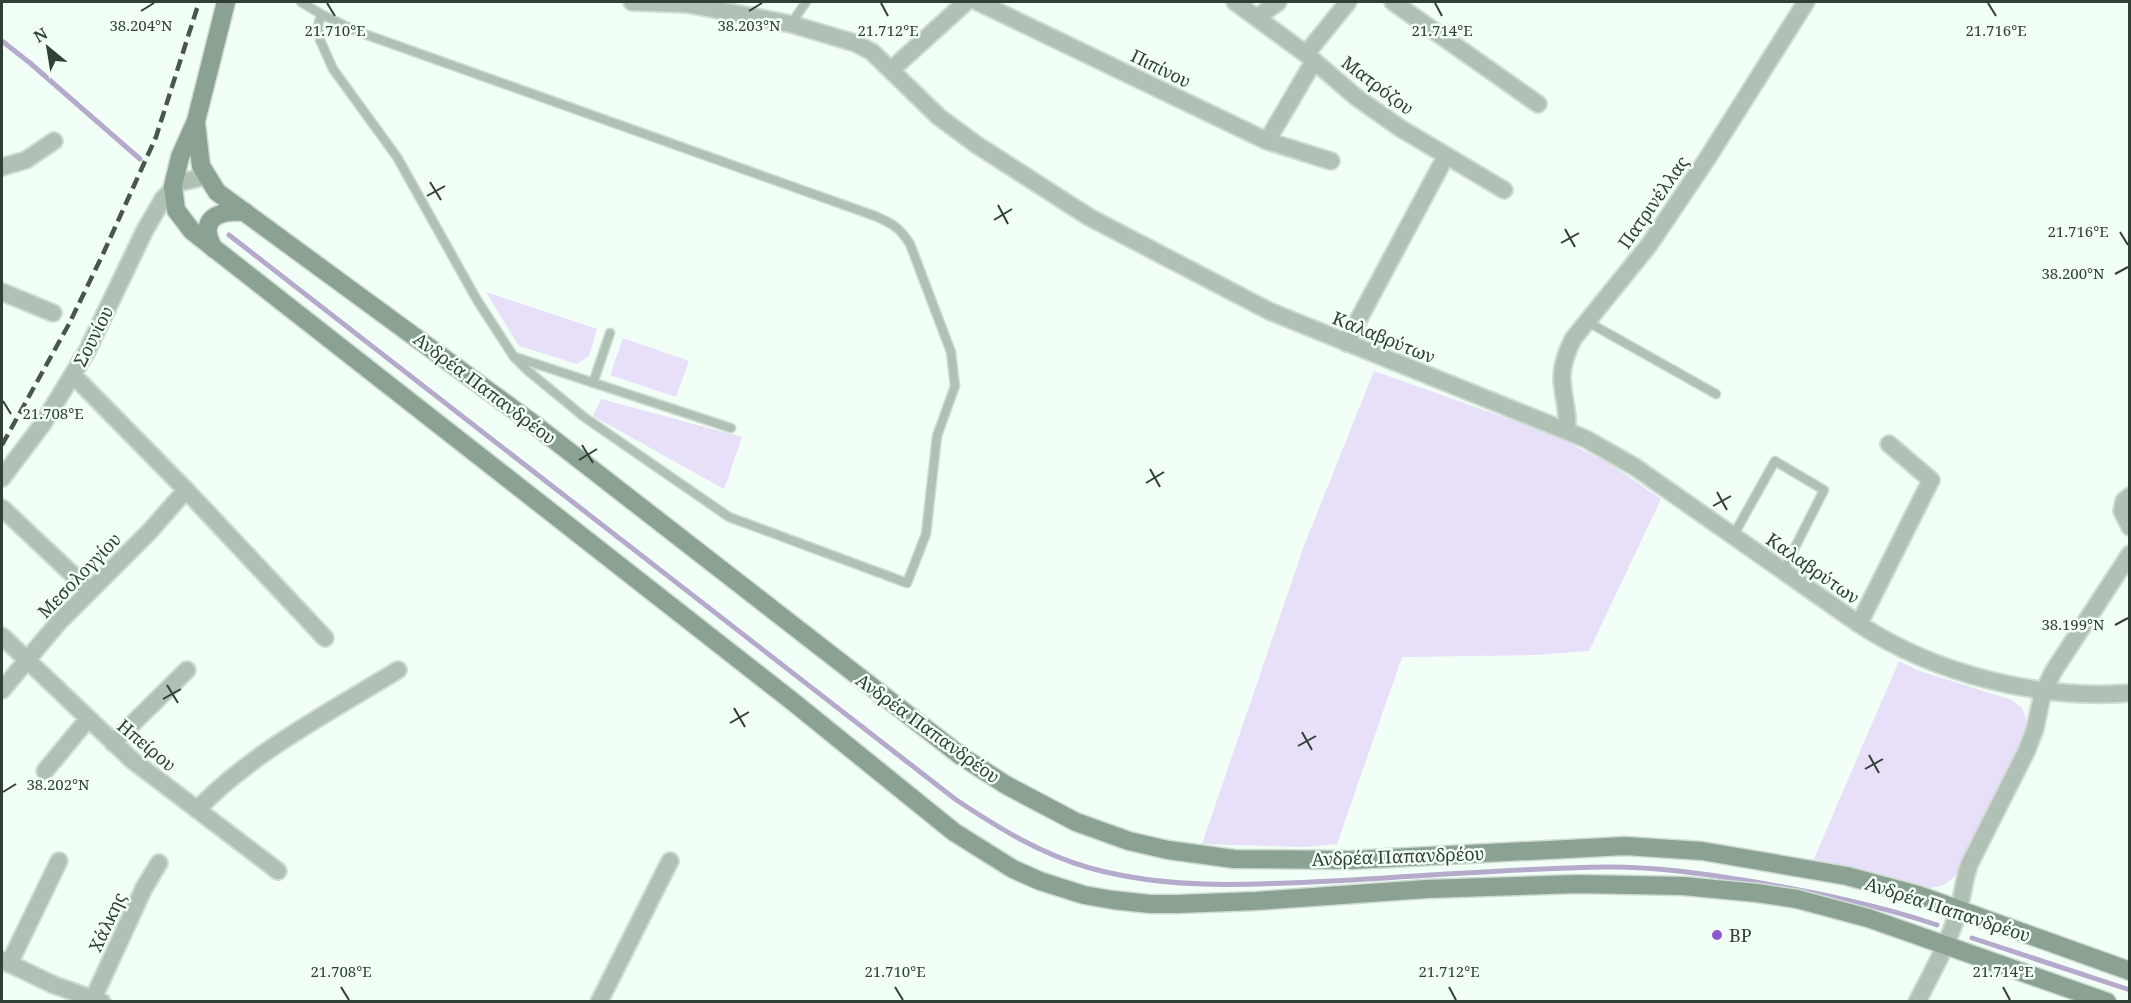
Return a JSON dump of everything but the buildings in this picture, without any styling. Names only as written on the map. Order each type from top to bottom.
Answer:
[{"type":"main road","name":"Σουνίου","points":[[173,186],[180,157],[196,121],[226,2]]},
{"type":"main road","name":"Ανδρέα Παπανδρέου","points":[[196,121],[201,166],[217,192],[543,431],[961,756],[1006,785],[1076,822],[1149,846],[1234,859],[1351,860],[1590,847],[1666,847],[1734,856],[1847,876],[1918,895],[2130,970]]},
{"type":"main road","name":"Ανδρέα Παπανδρέου","points":[[173,186],[176,210],[192,231],[214,249],[444,426],[954,832],[1013,868],[1040,881],[1084,895],[1150,904],[1256,901],[1427,889],[1521,886],[1622,885],[1710,888],[1824,905],[1946,944],[2091,999],[2107,1002]]},
{"type":"main road","points":[[214,249],[208,238],[208,225],[211,219],[230,211],[245,212]]},
{"type":"street","name":"Καλαβρύτων","points":[[632,2],[687,4],[791,24],[855,43],[872,52],[939,117],[977,146],[1089,217],[1269,311],[1586,439],[1635,467],[1859,624],[1887,642],[1920,658],[1966,673],[2044,691],[2130,693]]},
{"type":"street","points":[[891,70],[966,2]]},
{"type":"street","name":"Πιπίνου","points":[[978,2],[1267,141],[1331,162]]},
{"type":"street","name":"Ματρόζου","points":[[1235,2],[1310,57],[1356,97],[1400,128],[1504,189]]},
{"type":"street","points":[[1258,17],[1278,2]]},
{"type":"street","points":[[1267,141],[1310,57],[1348,2]]},
{"type":"street","points":[[1393,2],[1538,104]]},
{"type":"street","name":"Πατρινέλλας","points":[[1567,430],[1562,381],[1563,364],[1573,339],[1648,244],[1707,159],[1806,2]]},
{"type":"street","points":[[2,167],[26,160],[54,141]]},
{"type":"street","points":[[1346,343],[1446,156]]},
{"type":"street","points":[[173,186],[183,181],[207,176]]},
{"type":"street","name":"Σουνίου","points":[[2,478],[42,425],[73,375],[94,337],[154,212],[173,186]]},
{"type":"street","points":[[2,292],[53,313]]},
{"type":"street","points":[[73,375],[186,490],[325,638]]},
{"type":"street","points":[[1859,624],[1931,480],[1888,444]]},
{"type":"street","name":"Μεσολογγίου","points":[[2,690],[89,590],[150,531],[186,490]]},
{"type":"street","points":[[2130,496],[2124,501],[2122,512],[2130,527]]},
{"type":"street","points":[[2,508],[89,590]]},
{"type":"street","points":[[1917,1002],[1946,944],[1959,909],[1969,865],[2027,750],[2035,729],[2044,691],[2059,660],[2130,555]]},
{"type":"street","name":"Ηπείρου","points":[[2,636],[112,743],[278,871]]},
{"type":"street","points":[[112,743],[188,669]]},
{"type":"street","points":[[196,810],[223,784],[249,765],[398,670]]},
{"type":"street","points":[[45,771],[88,719]]},
{"type":"street","points":[[59,861],[5,962],[54,985],[98,1000]]},
{"type":"street","points":[[599,1002],[670,861]]},
{"type":"street","name":"Χάλκης","points":[[98,1000],[144,888],[159,862]]},
{"type":"lane","points":[[301,2],[348,28],[875,216],[894,224],[901,230],[910,244],[951,352],[955,379],[952,399],[937,436],[926,534],[907,583],[729,517],[568,405],[514,357],[477,300],[397,158],[333,69],[320,40],[318,27],[321,14]]},
{"type":"lane","points":[[791,24],[806,2]]},
{"type":"lane","points":[[1585,321],[1716,394]]},
{"type":"lane","points":[[593,383],[610,333]]},
{"type":"lane","points":[[514,357],[731,428]]},
{"type":"lane","points":[[1732,537],[1775,461],[1824,490],[1783,571]]},
{"type":"shaded area","points":[[486,292],[597,329],[589,356],[577,364],[519,346]]},
{"type":"shaded area","points":[[623,338],[689,361],[676,397],[610,375]]},
{"type":"shaded area","points":[[1374,371],[1526,425],[1569,443],[1610,464],[1661,499],[1589,651],[1535,655],[1402,657],[1337,844],[1305,847],[1202,844],[1304,546]]},
{"type":"shaded area","points":[[601,399],[742,437],[724,489],[593,416]]},
{"type":"shaded area","points":[[1899,661],[1917,670],[2012,700],[2022,708],[2026,718],[2027,731],[2020,755],[1957,874],[1947,883],[1933,888],[1813,861]]},
{"type":"waterway","points":[[2,41],[140,159]]},
{"type":"waterway","points":[[229,235],[955,799],[1003,829],[1054,855],[1090,868],[1120,875],[1149,880],[1209,884],[1628,867],[1701,874],[1778,886],[1892,911],[1937,925]]},
{"type":"waterway","points":[[1972,938],[2130,990]]},
{"type":"railway","points":[[2,445],[69,324],[156,137],[199,2]]},
{"type":"place","name":"BP","points":[[1717,935]]}]
